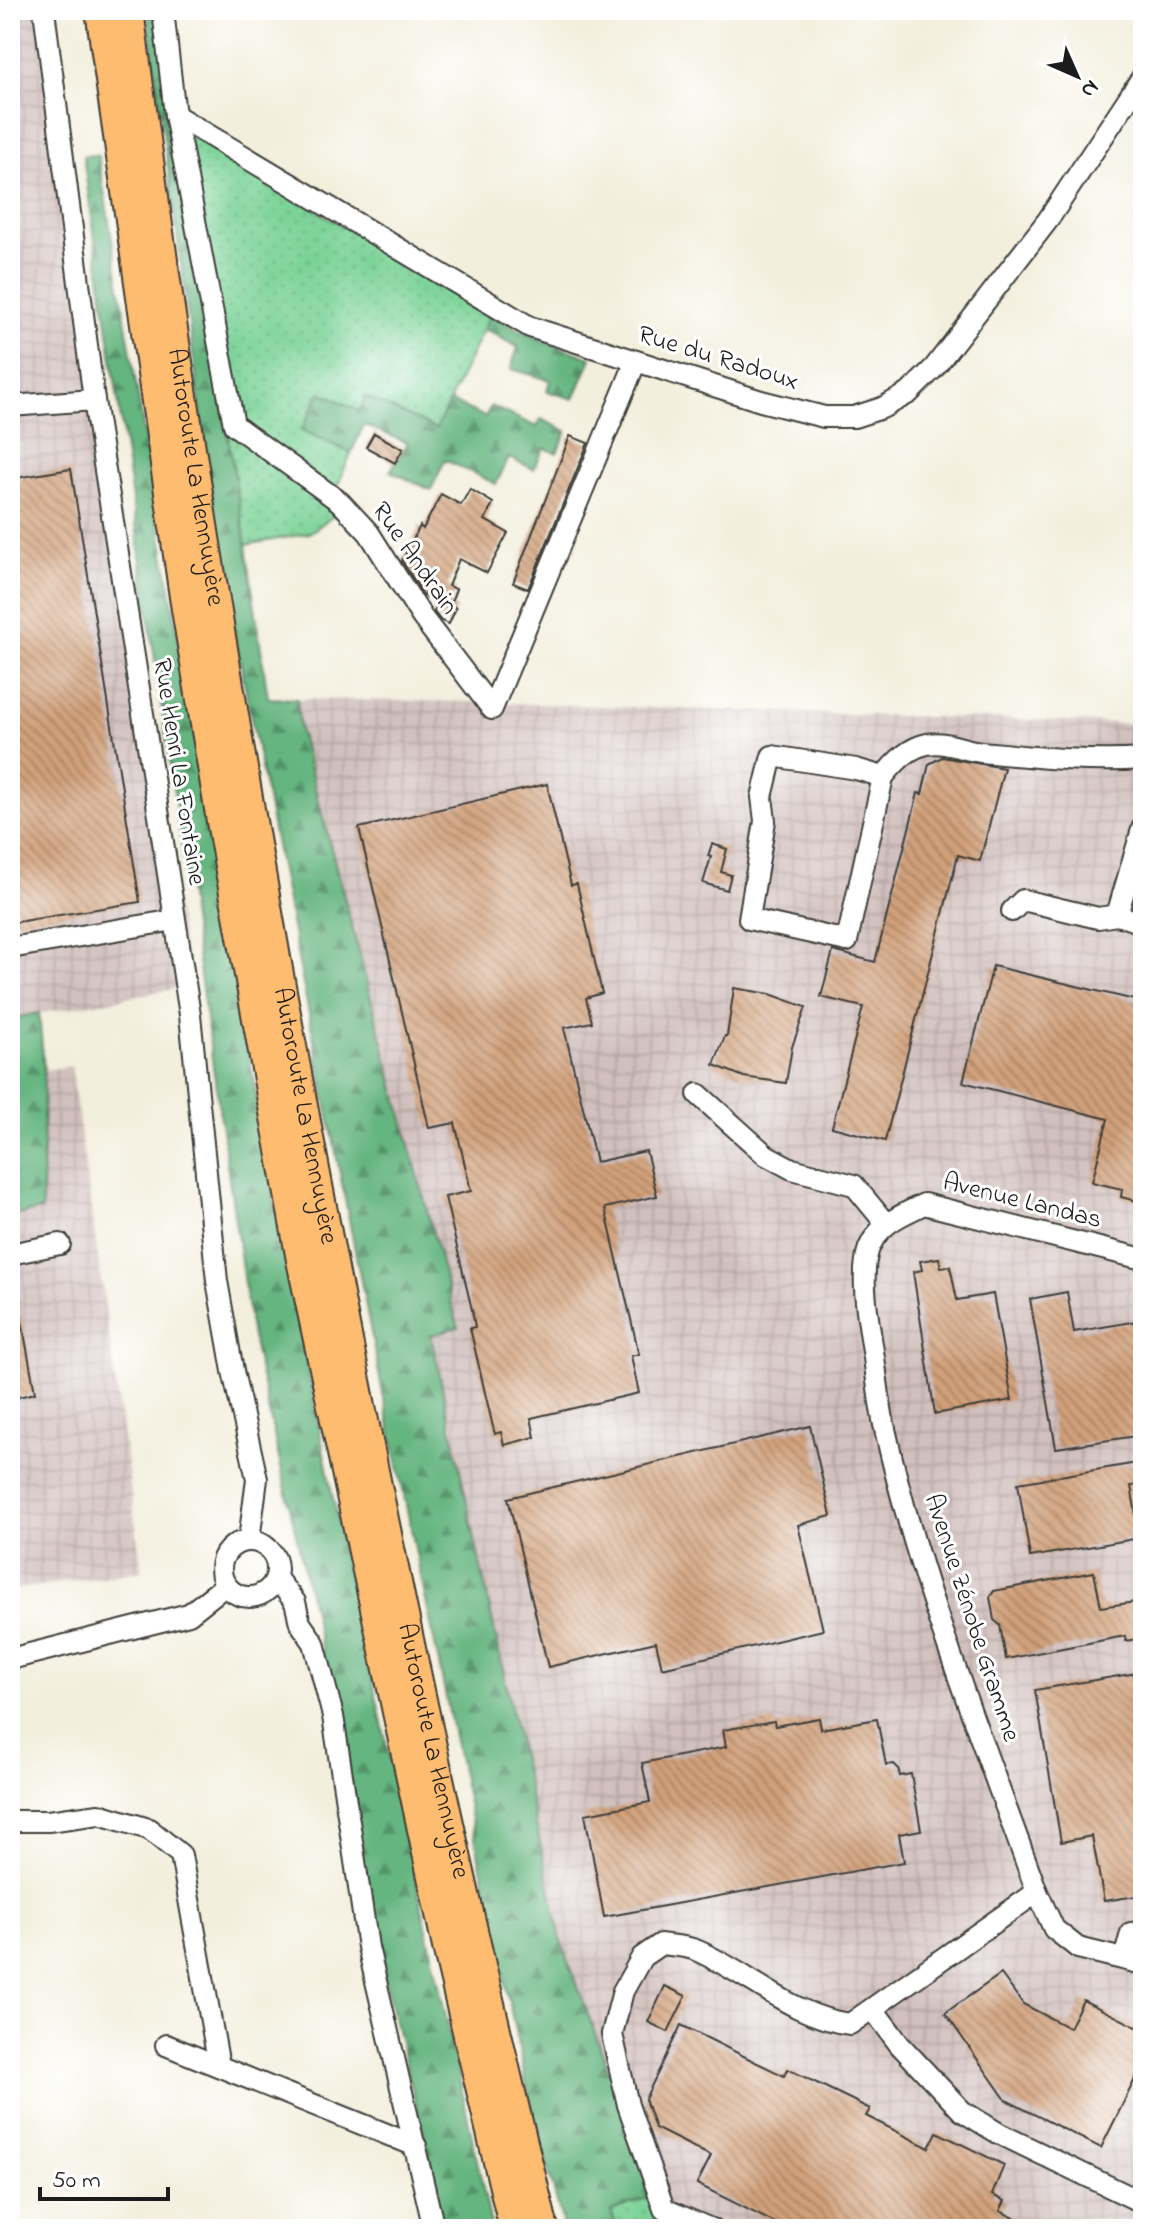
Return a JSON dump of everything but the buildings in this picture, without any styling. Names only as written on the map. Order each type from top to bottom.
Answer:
[{"type":"highway","name":"Autoroute La Hennuyère","points":[[101,10],[188,612],[223,827],[302,1260],[448,1947],[513,2229]]},
{"type":"highway","name":"Autoroute La Hennuyère","points":[[128,10],[172,330],[213,595],[329,1253],[399,1594],[528,2167],[552,2215],[545,2222]]},
{"type":"street","name":"Rue Henri La Fontaine","points":[[44,10],[94,400],[190,1015],[217,1281],[257,1479],[249,1540]]},
{"type":"street","name":"Rue Andrain","points":[[163,10],[175,115],[234,425],[340,502],[369,533],[422,617],[492,709],[636,361]]},
{"type":"street","name":"Rue du Radoux","points":[[175,115],[530,327],[761,401],[824,417],[854,417],[882,408],[909,393],[934,368],[1048,220],[1143,76]]},
{"type":"street","points":[[10,406],[94,400]]},
{"type":"street","points":[[883,777],[856,769],[772,756],[762,797],[765,821],[749,919],[847,941],[883,777],[896,761],[921,746],[942,742],[977,751],[1030,756],[1143,759]]},
{"type":"street","points":[[1117,915],[1143,826]]},
{"type":"street","points":[[1012,911],[1023,900],[1098,918],[1117,915],[1143,923]]},
{"type":"street","points":[[10,948],[175,920]]},
{"type":"street","points":[[698,1094],[766,1155],[792,1169],[854,1185],[886,1224]]},
{"type":"street","name":"Avenue Landas","points":[[886,1224],[924,1204],[1143,1259]]},
{"type":"street","name":"Avenue Zénobe Gramme","points":[[886,1224],[869,1248],[865,1270],[869,1323],[885,1428],[929,1588],[1037,1892],[1054,1929],[1078,1948],[1133,1961]]},
{"type":"street","points":[[10,1254],[60,1244]]},
{"type":"street","points":[[249,1540],[264,1544],[277,1563],[276,1578],[265,1592],[249,1597],[240,1595],[226,1585],[222,1560],[233,1545],[249,1540]]},
{"type":"street","points":[[276,1578],[295,1602],[300,1623],[314,1643],[333,1716],[368,1947],[434,2229]]},
{"type":"street","points":[[10,1659],[189,1614],[226,1585]]},
{"type":"street","points":[[10,1821],[48,1821],[99,1814],[149,1829],[181,1855],[219,2066]]},
{"type":"street","points":[[711,2229],[664,2209],[628,2105],[612,2034],[623,1991],[642,1957],[661,1944],[696,1949],[791,2004],[828,2021],[850,2024],[1037,1892]]},
{"type":"street","points":[[1133,1961],[1131,1933],[1143,1932]]},
{"type":"street","points":[[873,2009],[899,2044],[962,2111],[998,2133],[1143,2203]]},
{"type":"street","points":[[166,2045],[416,2146]]},
{"type":"shaded area","points":[[10,10],[36,10],[189,986],[10,1019]]},
{"type":"shaded area","points":[[297,699],[1143,724],[1143,2229],[666,2229],[561,1940],[431,1334],[457,1326],[300,731]]},
{"type":"shaded area","points":[[71,1066],[142,1571],[10,1590],[10,1216],[42,1210],[44,1070]]},
{"type":"green space","points":[[147,10],[157,10],[246,545],[268,698],[297,699],[300,731],[458,1327],[431,1335],[561,1940],[654,2195],[611,2211],[617,2229],[564,2229],[529,2098],[380,1379],[221,563]]},
{"type":"green space","points":[[194,136],[490,315],[436,430],[367,397],[360,411],[320,392],[302,430],[351,453],[335,492],[242,424],[187,140]]},
{"type":"green space","points":[[98,155],[276,1208],[333,1498],[492,2229],[443,2229],[428,2151],[381,1967],[333,1701],[251,1332],[83,156]]},
{"type":"green space","points":[[490,315],[539,339],[591,358],[574,399],[547,391],[550,380],[511,369],[518,347],[484,329]]},
{"type":"green space","points":[[320,392],[359,411],[366,397],[436,429],[450,401],[485,417],[491,406],[537,427],[541,419],[567,431],[557,453],[544,448],[534,469],[509,458],[496,484],[445,460],[431,490],[390,471],[408,443],[364,425],[351,453],[302,430]]},
{"type":"green space","points":[[227,431],[342,510],[309,533],[246,545]]},
{"type":"green space","points":[[39,1013],[44,1070],[42,1210],[10,1216],[10,1019]]},
{"type":"green space","points":[[654,2195],[666,2229],[617,2229],[611,2211]]}]
